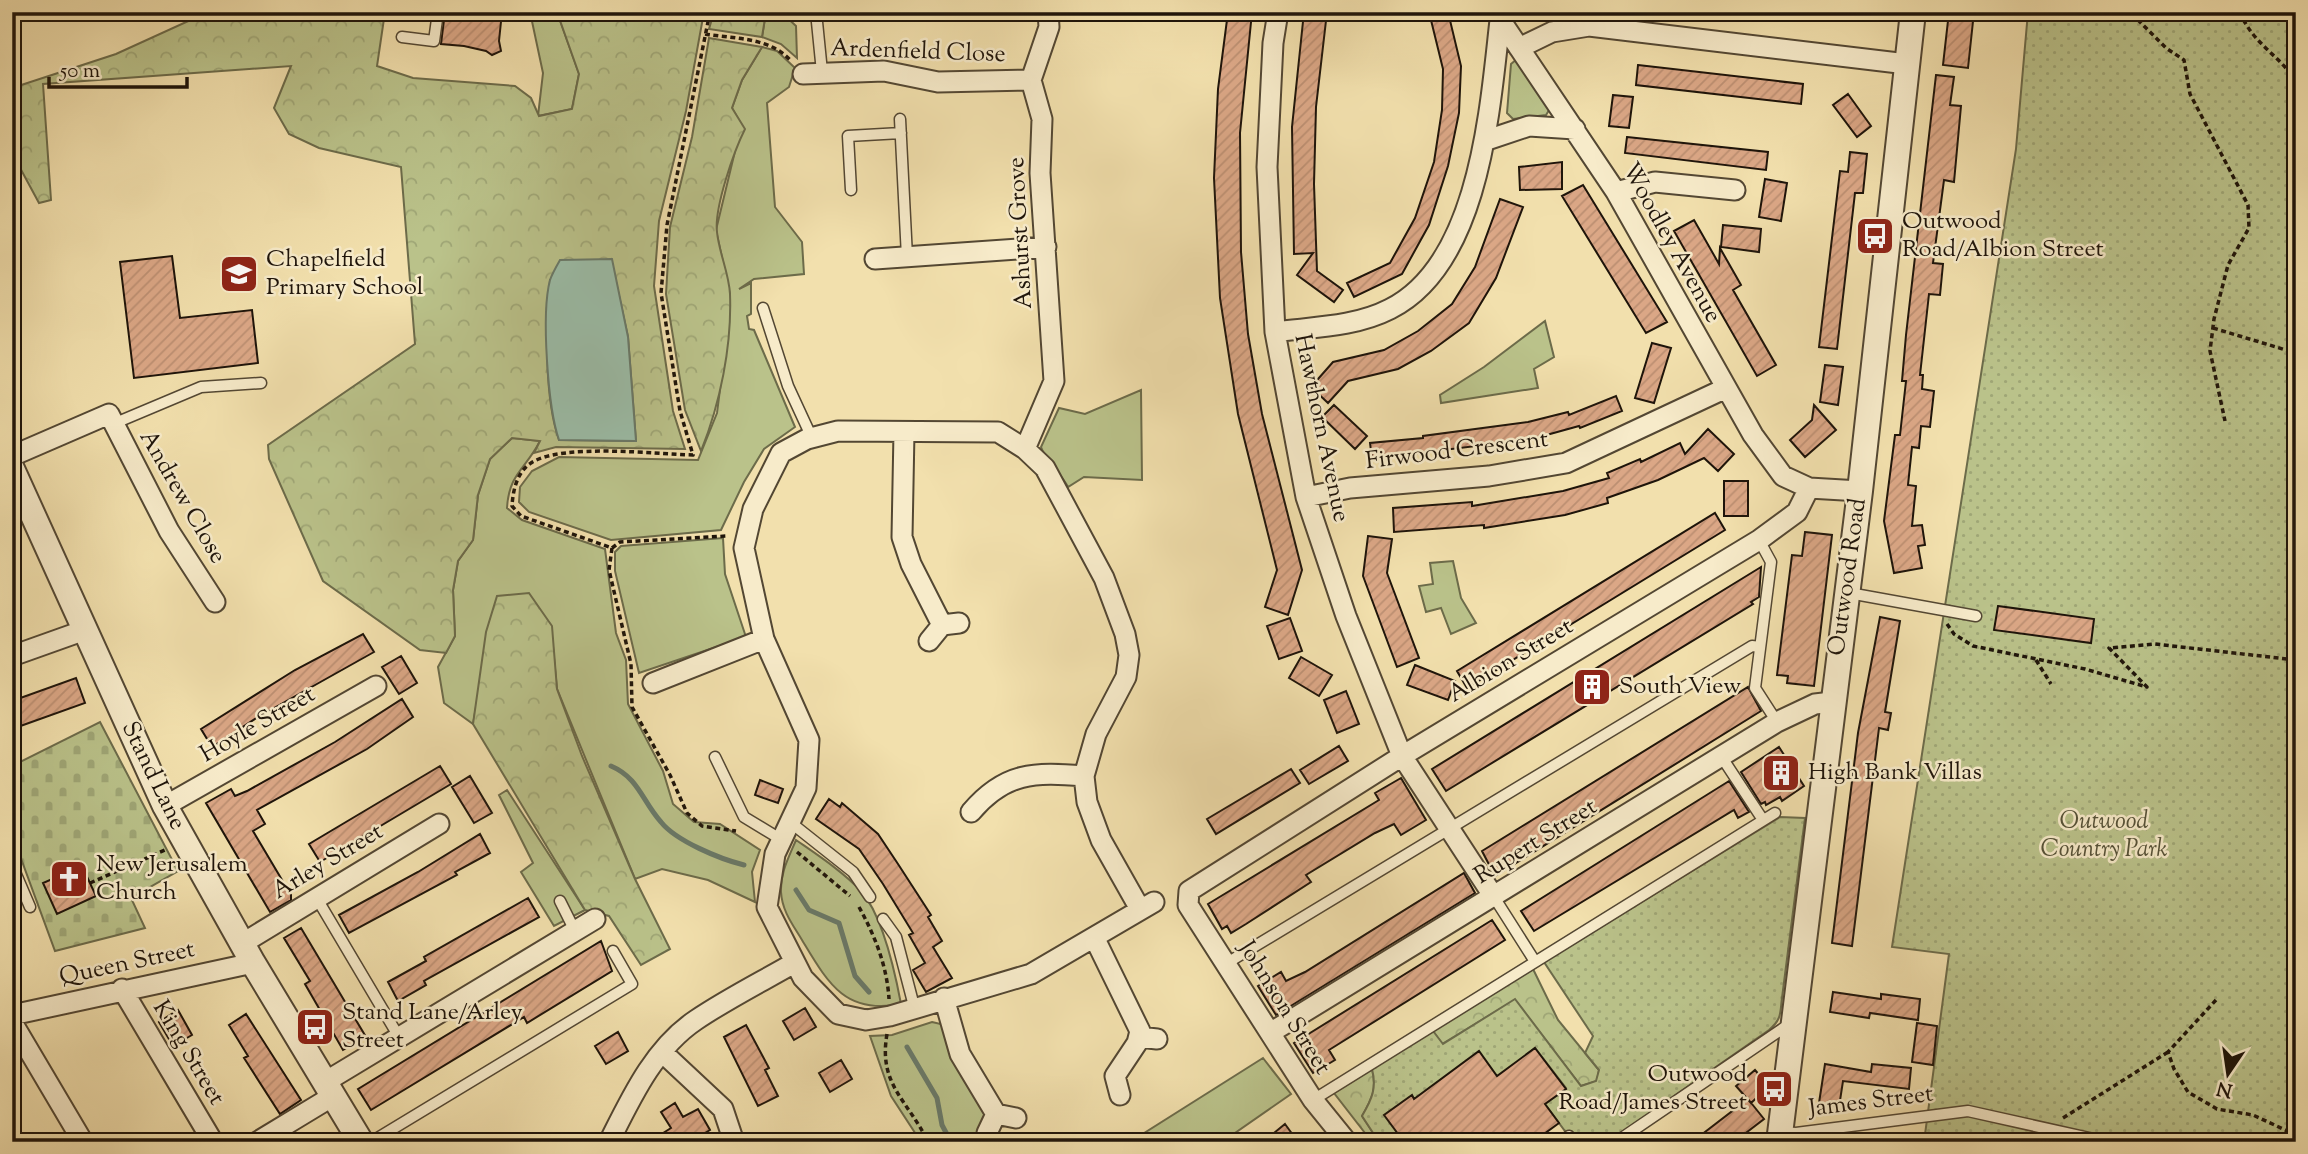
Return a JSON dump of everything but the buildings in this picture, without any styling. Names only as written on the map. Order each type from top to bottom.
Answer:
[{"type":"street","points":[[1031,80],[1049,27],[1048,12]]},
{"type":"street","name":"Hawthorn Avenue","points":[[1278,12],[1273,43],[1267,167],[1275,332],[1306,497],[1346,616],[1402,755],[1494,897]]},
{"type":"street","name":"Outwood Road","points":[[1779,1137],[1845,593],[1860,491],[1913,12]]},
{"type":"street","points":[[1275,332],[1365,320],[1391,309],[1416,293],[1438,269],[1452,243],[1486,140],[1497,16]]},
{"type":"street","name":"Woodley Avenue","points":[[1497,16],[1616,192],[1724,389],[1783,476],[1810,488]]},
{"type":"street","points":[[1519,48],[1552,32],[1589,26],[1907,64]]},
{"type":"street","name":"Ardenfield Close","points":[[812,73],[884,71],[939,82],[1031,80]]},
{"type":"street","name":"Ashurst Grove","points":[[1025,449],[1054,382],[1040,173],[1042,119],[1031,80]]},
{"type":"street","points":[[1486,140],[1529,126],[1574,129]]},
{"type":"street","points":[[1616,192],[1654,182],[1735,190]]},
{"type":"street","points":[[875,259],[1046,247]]},
{"type":"street","name":"Firwood Crescent","points":[[1306,497],[1350,488],[1489,476],[1566,463],[1724,389]]},
{"type":"street","points":[[12,456],[111,419]]},
{"type":"street","name":"Andrew Close","points":[[111,419],[169,531],[215,602]]},
{"type":"street","points":[[838,431],[904,432],[998,432],[1025,449],[1058,488],[1104,578],[1125,634],[1129,655],[1126,677],[1096,734],[1084,776],[1087,802],[1097,830],[1147,906],[1031,974],[944,998],[915,1010],[866,1020],[838,1014],[803,978],[767,907],[775,854],[806,788],[808,740],[764,639],[744,548],[753,509],[781,453],[811,438],[838,431]]},
{"type":"street","points":[[904,432],[902,537],[911,564],[951,624],[929,641]]},
{"type":"street","name":"Stand Lane","points":[[12,469],[165,807],[361,1142]]},
{"type":"street","points":[[1810,488],[1860,491]]},
{"type":"street","name":"Albion Street","points":[[1186,897],[1195,886],[1402,755],[1759,540],[1797,512],[1810,488]]},
{"type":"street","points":[[12,656],[85,630]]},
{"type":"street","points":[[653,683],[764,639]]},
{"type":"street","name":"Hoyle Street","points":[[165,807],[376,686]]},
{"type":"street","name":"Rupert Street","points":[[1270,1033],[1777,722],[1815,704],[1832,702]]},
{"type":"street","points":[[975,800],[1020,776],[1050,773],[1084,776]]},
{"type":"street","name":"Arley Street","points":[[248,953],[316,897],[439,824]]},
{"type":"street","name":"Johnson Street","points":[[1186,897],[1188,905],[1313,1100],[1347,1142]]},
{"type":"street","points":[[257,1142],[399,1037],[595,919]]},
{"type":"street","points":[[1094,937],[1140,1031],[1148,1038],[1115,1076],[1120,1095]]},
{"type":"street","name":"Queen Street","points":[[12,1015],[122,989],[248,953]]},
{"type":"street","points":[[609,1142],[638,1085],[662,1052],[694,1021],[794,963]]},
{"type":"street","name":"King Street","points":[[122,989],[213,1142]]},
{"type":"street","points":[[944,998],[960,1054],[996,1114],[1016,1118]]},
{"type":"street","points":[[12,1022],[83,1142]]},
{"type":"street","points":[[662,1052],[723,1109],[733,1142]]},
{"type":"street","points":[[987,1133],[996,1114]]},
{"type":"lane","points":[[402,37],[434,41],[438,12]]},
{"type":"lane","points":[[812,73],[816,12]]},
{"type":"lane","points":[[900,119],[908,257]]},
{"type":"lane","points":[[851,190],[848,136],[901,133]]},
{"type":"lane","points":[[763,308],[788,386],[811,438]]},
{"type":"lane","points":[[111,419],[201,387],[261,383]]},
{"type":"lane","points":[[1759,540],[1771,562],[1755,688],[1777,722]]},
{"type":"lane","points":[[1845,593],[1976,616]]},
{"type":"lane","points":[[1227,963],[1448,827],[1752,646],[1760,647]]},
{"type":"lane","points":[[1721,756],[1763,820]]},
{"type":"lane","points":[[715,757],[744,817],[786,831],[853,872],[870,897]]},
{"type":"lane","points":[[1313,1100],[1534,960],[1775,813]]},
{"type":"lane","points":[[12,865],[30,907]]},
{"type":"lane","points":[[316,897],[399,1037]]},
{"type":"lane","points":[[1494,897],[1534,960]]},
{"type":"lane","points":[[560,901],[575,931]]},
{"type":"lane","points":[[883,919],[896,937],[915,1010]]},
{"type":"lane","points":[[371,1142],[632,984],[613,951]]},
{"type":"lane","points":[[1616,1142],[1794,1021]]},
{"type":"lane","name":"James Street","points":[[1779,1137],[1968,1111],[2107,1142]]},
{"type":"path","points":[[612,548],[521,516],[512,506],[513,488],[531,463],[560,452],[693,455],[680,411],[661,293],[667,225],[710,12]]},
{"type":"path","points":[[2136,12],[2136,18],[2166,48],[2184,60],[2190,94],[2248,205],[2249,228],[2228,265],[2210,351],[2225,421]]},
{"type":"path","points":[[2241,12],[2247,31],[2286,66],[2296,81]]},
{"type":"path","points":[[705,34],[777,47],[812,73]]},
{"type":"path","points":[[2213,328],[2296,353]]},
{"type":"path","points":[[744,835],[734,829],[702,826],[687,813],[670,775],[632,708],[631,664],[609,570],[612,548],[620,542],[747,534]]},
{"type":"path","points":[[1949,611],[1947,626],[1964,641],[2036,660],[2085,669],[2147,687],[2109,648],[2155,644],[2296,660]]},
{"type":"path","points":[[2036,660],[2051,684]]},
{"type":"path","points":[[786,831],[856,900],[874,935],[887,979],[890,1016],[883,1056],[891,1087],[920,1124],[928,1142]]},
{"type":"path","points":[[90,883],[184,841]]},
{"type":"path","points":[[2047,1128],[2168,1052],[2217,1000]]},
{"type":"path","points":[[2168,1052],[2174,1069],[2188,1092],[2217,1109],[2253,1115],[2296,1135]]},
{"type":"green space","points":[[208,12],[385,12],[377,66],[413,78],[515,86],[531,98],[539,116],[572,109],[579,74],[557,12],[704,12],[686,111],[659,221],[654,286],[673,411],[685,449],[556,447],[534,453],[540,441],[512,438],[490,459],[478,495],[473,540],[458,561],[453,590],[455,636],[446,653],[420,650],[323,581],[269,459],[268,445],[415,344],[401,167],[319,148],[289,134],[274,108],[291,66],[43,84],[51,200],[39,203],[12,153],[12,88],[116,54]],"holes":[[[611,259],[628,337],[636,441],[559,440],[549,383],[547,340],[550,280]]]},
{"type":"green space","points":[[530,12],[557,12],[579,74],[572,109],[538,116],[543,73]]},
{"type":"green space","points":[[714,12],[766,12],[762,37],[709,29]]},
{"type":"green space","points":[[766,12],[781,12],[796,26],[797,58],[781,44],[762,37]]},
{"type":"green space","name":"Outwood Country Park","points":[[2028,12],[2296,12],[2296,1142],[1924,1142],[1949,954],[1892,947],[2016,149]]},
{"type":"green space","points":[[709,38],[762,47],[742,80],[732,108],[745,129],[726,180],[717,222],[718,240],[729,286],[729,334],[719,394],[701,451],[685,410],[666,294],[670,227],[692,137]]},
{"type":"green space","points":[[762,47],[777,51],[795,68],[789,87],[767,103],[775,207],[802,242],[804,274],[754,279],[739,289],[751,283],[751,314],[747,316],[749,329],[754,330],[795,427],[764,449],[744,482],[721,530],[611,540],[529,512],[519,502],[520,487],[532,471],[559,457],[698,460],[717,413],[727,334],[730,294],[716,230],[736,147],[744,129],[732,108],[742,80]]},
{"type":"green space","points":[[1517,59],[1551,107],[1546,115],[1513,119],[1507,113],[1511,64]]},
{"type":"green space","points":[[1545,321],[1554,357],[1534,369],[1538,388],[1441,403],[1440,395],[1484,367]]},
{"type":"green space","points":[[1141,390],[1142,480],[1084,477],[1068,487],[1041,447],[1059,408],[1085,414]]},
{"type":"green space","points":[[512,438],[540,441],[511,487],[507,508],[522,520],[605,549],[616,633],[626,660],[628,704],[663,771],[673,804],[694,822],[720,824],[760,850],[752,872],[755,902],[708,880],[662,869],[635,879],[557,689],[551,626],[478,696],[473,724],[444,703],[438,667],[455,636],[453,590],[458,561],[473,540],[478,495],[490,459]]},
{"type":"green space","points":[[723,538],[725,574],[746,637],[639,673],[615,571],[615,552],[621,546]]},
{"type":"green space","points":[[1453,561],[1461,598],[1476,623],[1451,634],[1441,608],[1426,612],[1419,586],[1433,584],[1430,563]]},
{"type":"green space","points":[[529,593],[552,626],[557,689],[582,756],[635,879],[670,949],[641,965],[609,916],[585,910],[473,724],[486,632],[497,596]]},
{"type":"green space","points":[[100,722],[178,871],[131,898],[145,928],[55,951],[12,834],[12,766]]},
{"type":"green space","points":[[507,790],[585,910],[554,926],[521,872],[533,863],[499,795]]},
{"type":"green space","points":[[1780,817],[1805,818],[1780,1012],[1769,1030],[1608,1142],[1573,1142],[1545,1104],[1566,1088],[1535,1048],[1417,1142],[1379,1142],[1362,1116],[1373,1093],[1372,1069],[1433,1031],[1443,1044],[1515,999],[1581,1086],[1596,1081],[1599,1070],[1585,1053],[1593,1036],[1544,962]]},
{"type":"green space","points":[[796,840],[846,877],[869,902],[882,929],[901,1004],[866,1005],[852,1000],[830,982],[811,956],[788,918],[782,899],[783,872]]},
{"type":"green space","points":[[1533,969],[1558,1020],[1599,1070],[1597,1081],[1581,1086],[1515,1000],[1442,1044],[1433,1031]]},
{"type":"green space","points":[[932,1022],[945,1025],[989,1120],[980,1138],[982,1142],[921,1142],[891,1096],[870,1036],[892,1035]]},
{"type":"green space","points":[[1263,1058],[1291,1094],[1222,1142],[1130,1142]]},
{"type":"green space","points":[[1372,1069],[1373,1093],[1362,1116],[1379,1142],[1372,1142],[1334,1093]]},
{"type":"shaded area","points":[[612,259],[628,337],[636,441],[559,440],[547,361],[546,315],[550,280],[560,260]]},
{"type":"waterway","points":[[611,766],[634,783],[661,822],[677,836],[711,854],[744,865]]},
{"type":"waterway","points":[[796,890],[809,910],[839,923],[855,976],[869,992]]},
{"type":"waterway","points":[[907,1047],[937,1098],[942,1125],[951,1142]]},
{"type":"place","name":"Outwood Road/Albion Street","points":[[1875,236]]},
{"type":"place","name":"Chapelfield Primary School","points":[[239,274]]},
{"type":"place","name":"South View","points":[[1592,687]]},
{"type":"place","name":"High Bank Villas","points":[[1781,773]]},
{"type":"place","name":"New Jerusalem Church","points":[[69,879]]},
{"type":"place","name":"Stand Lane/Arley Street","points":[[315,1027]]},
{"type":"place","name":"Outwood Road/James Street","points":[[1774,1089]]}]
